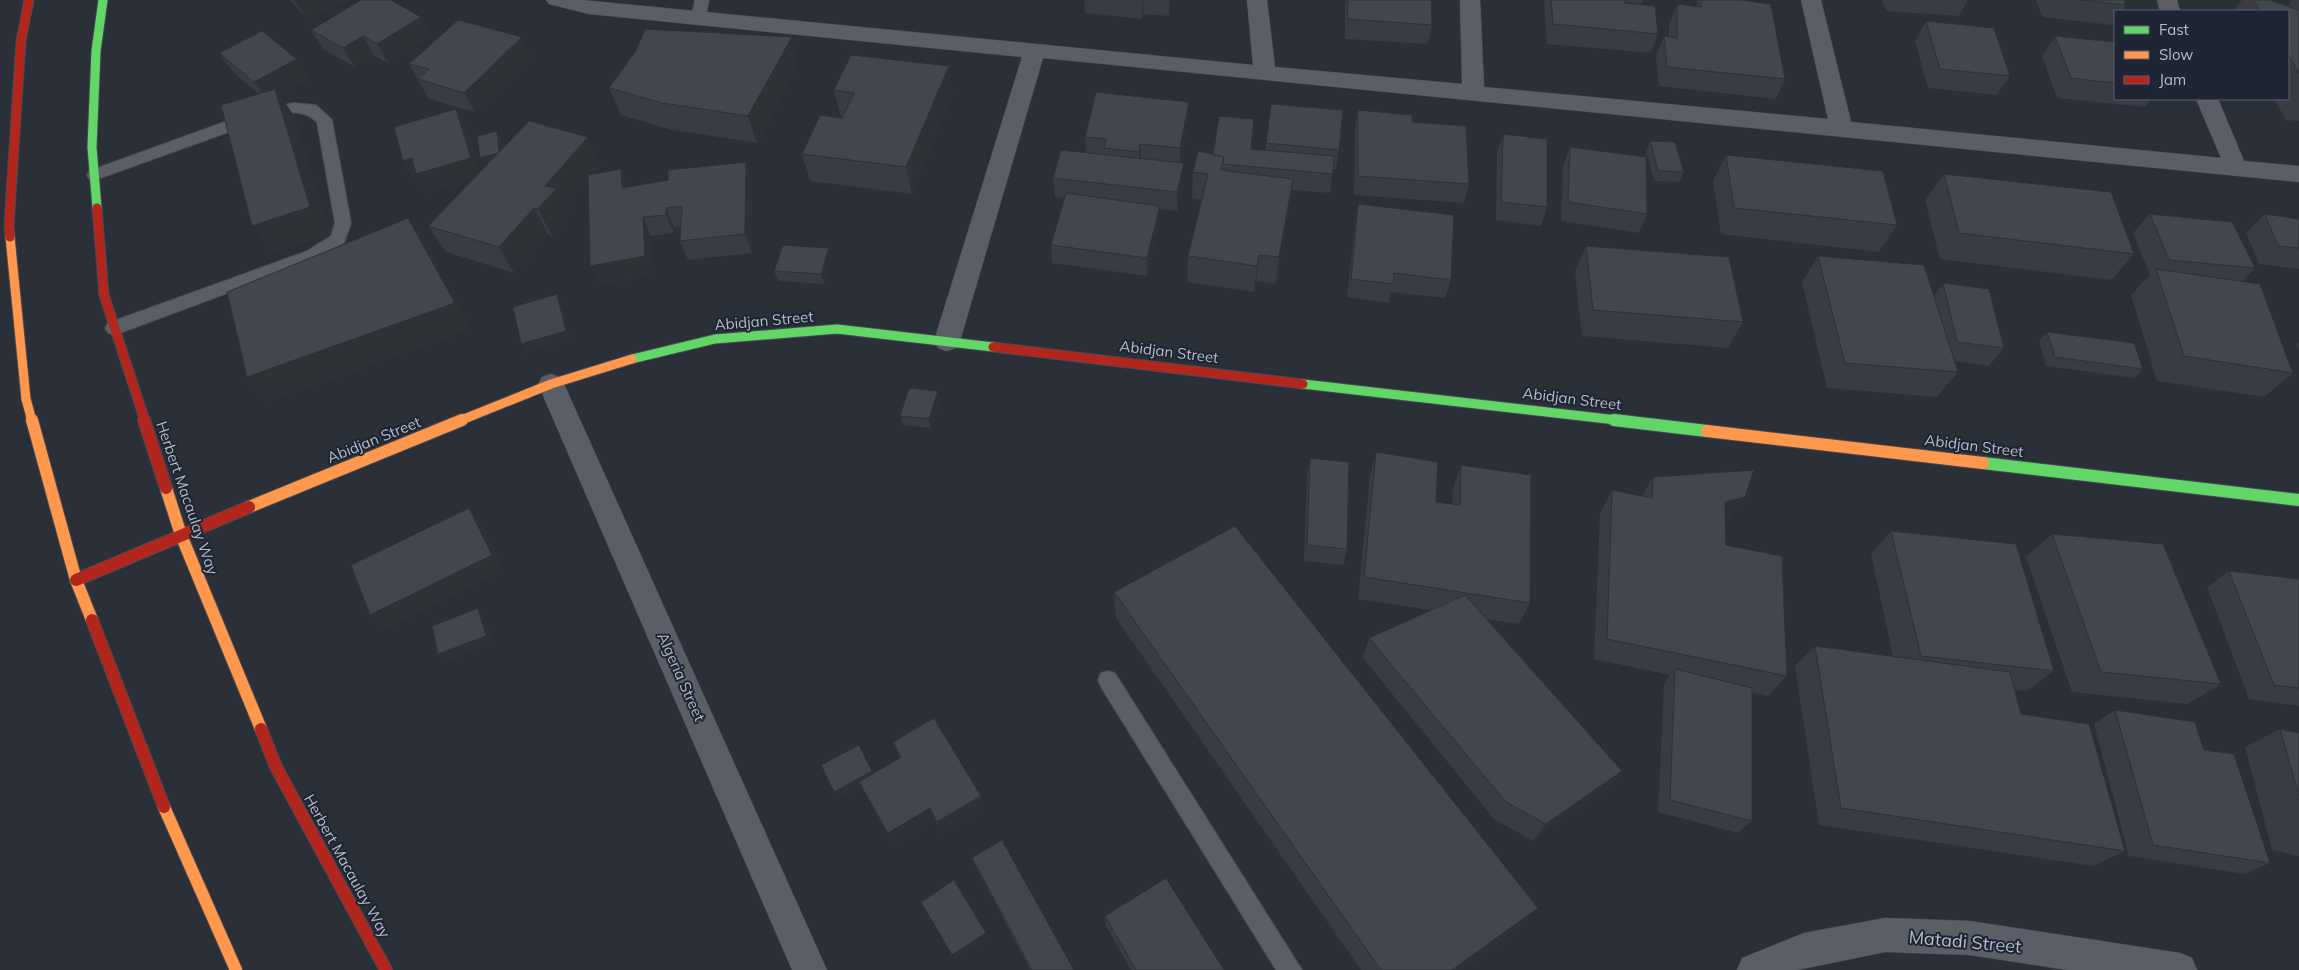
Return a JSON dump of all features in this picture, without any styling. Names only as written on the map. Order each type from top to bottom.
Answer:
[{"type":"main road","points":[[29,0],[21,41],[9,225],[26,399],[76,580],[176,838],[236,970]]},
{"type":"main road","name":"Herbert Macaulay Way","points":[[103,0],[95,71],[92,147],[104,295],[181,534],[276,767],[386,970]]},
{"type":"main road","name":"Abidjan Street","points":[[76,580],[181,534],[551,384],[628,360],[715,340],[838,330],[947,341],[2299,500]]},
{"type":"street","points":[[556,0],[589,8],[700,9],[1034,52],[1473,92],[2299,174]]},
{"type":"street","points":[[1257,0],[1265,73]]},
{"type":"street","points":[[1470,0],[1473,92]]},
{"type":"street","points":[[1811,0],[1841,128]]},
{"type":"street","points":[[947,341],[1034,52]]},
{"type":"street","points":[[2207,100],[2236,168]]},
{"type":"street","name":"Algeria Street","points":[[551,384],[810,970]]},
{"type":"street","name":"Matadi Street","points":[[1754,970],[1804,950],[1885,935],[1970,938],[2180,970]]},
{"type":"lane","points":[[95,175],[265,113],[294,108],[311,109],[324,120],[341,206],[343,223],[338,239],[312,255],[114,328]]},
{"type":"lane","points":[[1108,680],[1290,970]]},
{"type":"building","points":[[361,0],[391,0],[421,17],[377,44],[363,36],[343,48],[311,30]]},
{"type":"building","points":[[1348,0],[1431,0],[1432,25],[1347,19]]},
{"type":"building","points":[[1551,0],[1624,0],[1625,3],[1655,6],[1658,34],[1553,24]]},
{"type":"building","points":[[1701,0],[1741,0],[1771,4],[1785,79],[1667,67],[1664,36],[1677,38],[1677,4],[1701,7]]},
{"type":"building","points":[[2080,0],[2124,0],[2126,5]]},
{"type":"building","points":[[2253,0],[2270,0],[2299,10],[2299,73],[2289,56],[2289,10],[2260,10]]},
{"type":"building","points":[[458,20],[522,37],[464,93],[418,79],[429,69],[409,64]]},
{"type":"building","points":[[1926,21],[1994,28],[2010,76],[1940,69]]},
{"type":"building","points":[[645,29],[792,37],[748,116],[662,103],[609,88],[635,52]]},
{"type":"building","points":[[262,31],[297,59],[254,82],[219,53]]},
{"type":"building","points":[[2055,36],[2114,42],[2114,83],[2071,78]]},
{"type":"building","points":[[851,55],[949,66],[906,167],[802,154],[820,115],[842,118],[854,93],[834,90]]},
{"type":"building","points":[[275,89],[310,207],[252,226],[221,105]]},
{"type":"building","points":[[1096,92],[1189,102],[1180,148],[1140,144],[1139,152],[1104,148],[1106,139],[1085,137]]},
{"type":"building","points":[[1271,104],[1343,110],[1339,150],[1266,143]]},
{"type":"building","points":[[456,109],[471,158],[416,174],[412,158],[403,161],[394,127]]},
{"type":"building","points":[[1358,110],[1412,115],[1412,122],[1466,126],[1469,184],[1358,176]]},
{"type":"building","points":[[1219,116],[1254,119],[1251,149],[1334,156],[1333,174],[1223,164],[1224,157],[1213,155]]},
{"type":"building","points":[[529,121],[588,137],[545,186],[556,189],[538,209],[534,208],[499,247],[428,226]]},
{"type":"building","points":[[497,131],[499,152],[480,158],[477,136]]},
{"type":"building","points":[[1503,134],[1547,139],[1547,207],[1501,202]]},
{"type":"building","points":[[1650,141],[1675,142],[1684,172],[1658,171]]},
{"type":"building","points":[[1570,147],[1646,157],[1647,214],[1568,202]]},
{"type":"building","points":[[1061,150],[1184,163],[1177,192],[1053,178]]},
{"type":"building","points":[[1198,151],[1224,157],[1221,170],[1293,179],[1279,257],[1259,255],[1257,266],[1188,256],[1208,174],[1193,172]]},
{"type":"building","points":[[1726,155],[1883,171],[1897,225],[1734,208]]},
{"type":"building","points":[[746,162],[745,234],[680,241],[682,206],[666,208],[666,215],[643,217],[645,256],[590,266],[588,175],[621,169],[622,188],[668,180],[668,170]]},
{"type":"building","points":[[1944,174],[2111,192],[2134,254],[1959,233]]},
{"type":"building","points":[[1066,193],[1160,206],[1147,258],[1051,245]]},
{"type":"building","points":[[1358,204],[1454,215],[1451,280],[1394,273],[1393,284],[1351,279]]},
{"type":"building","points":[[2150,214],[2232,222],[2255,268],[2169,260]]},
{"type":"building","points":[[2265,214],[2299,219],[2299,248],[2278,246]]},
{"type":"building","points":[[408,218],[455,303],[247,377],[227,292]]},
{"type":"building","points":[[783,245],[829,248],[821,274],[774,271]]},
{"type":"building","points":[[1586,246],[1729,257],[1743,322],[1593,310]]},
{"type":"building","points":[[1818,256],[1924,265],[1958,372],[1845,363]]},
{"type":"building","points":[[2156,269],[2260,284],[2293,373],[2184,356]]},
{"type":"building","points":[[1943,283],[1989,289],[2004,348],[1957,342]]},
{"type":"building","points":[[557,294],[566,331],[521,344],[513,307]]},
{"type":"building","points":[[2047,332],[2134,343],[2143,369],[2055,357]]},
{"type":"building","points":[[909,388],[938,391],[929,419],[900,416]]},
{"type":"building","points":[[1376,452],[1438,462],[1436,502],[1460,505],[1461,465],[1531,475],[1530,603],[1364,577]]},
{"type":"building","points":[[1310,458],[1349,462],[1347,549],[1307,545]]},
{"type":"building","points":[[1754,470],[1745,497],[1725,502],[1726,545],[1782,556],[1787,676],[1607,639],[1612,490],[1652,498],[1653,477]]},
{"type":"building","points":[[469,508],[492,555],[370,615],[351,565]]},
{"type":"building","points":[[1235,526],[1538,908],[1452,970],[1381,970],[1114,592]]},
{"type":"building","points":[[1891,531],[2016,544],[2054,671],[1921,656]]},
{"type":"building","points":[[2052,534],[2163,544],[2221,684],[2101,672]]},
{"type":"building","points":[[2229,571],[2299,579],[2299,688],[2274,685]]},
{"type":"building","points":[[1465,595],[1622,771],[1546,824],[1506,802],[1369,638]]},
{"type":"building","points":[[478,608],[486,636],[438,654],[432,626]]},
{"type":"building","points":[[1815,646],[2010,672],[2021,714],[2089,724],[2125,851],[1841,808]]},
{"type":"building","points":[[1675,669],[1752,688],[1752,821],[1670,800]]},
{"type":"building","points":[[2115,710],[2195,722],[2204,750],[2234,754],[2270,863],[2153,845]]},
{"type":"building","points":[[934,718],[981,796],[937,822],[930,808],[888,833],[859,782],[901,757],[893,742]]},
{"type":"building","points":[[2280,729],[2299,733],[2299,796]]},
{"type":"building","points":[[859,745],[872,771],[834,792],[821,765]]},
{"type":"building","points":[[1002,840],[1074,970],[1032,970],[972,858]]},
{"type":"building","points":[[1166,878],[1224,970],[1136,970],[1105,916]]},
{"type":"building","points":[[954,880],[986,933],[952,955],[921,902]]},
{"type":"traffic: fast","points":[[97,208],[92,147],[96,51],[103,0]]},
{"type":"traffic: fast","points":[[632,359],[715,339],[837,329],[993,347]]},
{"type":"traffic: fast","points":[[1303,384],[1707,431]]},
{"type":"traffic: fast","points":[[1983,463],[2299,500]]},
{"type":"traffic: slow","points":[[10,237],[26,399],[76,580],[92,620]]},
{"type":"traffic: slow","points":[[249,507],[551,384],[632,359]]},
{"type":"traffic: slow","points":[[1707,431],[1983,463]]},
{"type":"traffic: slow","points":[[166,488],[181,535],[261,729]]},
{"type":"traffic: slow","points":[[164,807],[236,970]]},
{"type":"traffic: jam","points":[[10,237],[9,225],[21,41],[29,0]]},
{"type":"traffic: jam","points":[[97,208],[104,295],[166,488]]},
{"type":"traffic: jam","points":[[993,347],[1303,384]]},
{"type":"traffic: jam","points":[[76,580],[249,507]]},
{"type":"traffic: jam","points":[[92,620],[164,807]]},
{"type":"traffic: jam","points":[[261,729],[276,767],[386,970]]}]
